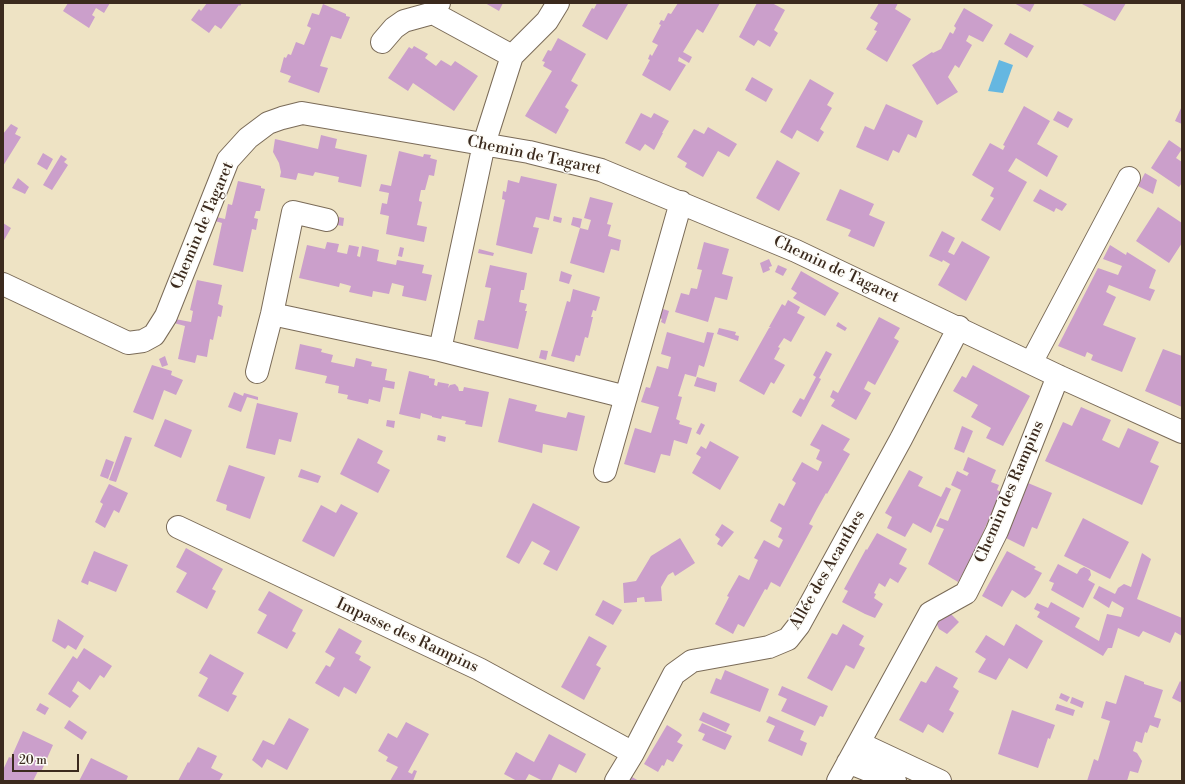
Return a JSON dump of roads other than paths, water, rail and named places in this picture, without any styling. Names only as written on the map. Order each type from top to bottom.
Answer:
[{"type":"street","points":[[440,350],[484,144],[512,56],[547,21],[558,3]]},
{"type":"street","points":[[382,42],[394,28],[404,21],[436,8],[512,56]]},
{"type":"street","name":"Chemin de Tagaret","points":[[3,284],[128,343],[143,341],[154,336],[166,316],[228,160],[248,138],[268,123],[302,113],[529,152],[601,170],[796,251],[959,327],[1058,376],[1182,432]]},
{"type":"street","points":[[1031,362],[1129,178]]},
{"type":"street","points":[[605,471],[681,202]]},
{"type":"street","points":[[257,372],[272,314],[293,212],[327,220]]},
{"type":"street","points":[[272,314],[440,350],[626,398]]},
{"type":"street","name":"Allée des Acanthes","points":[[616,781],[633,753],[674,674],[692,661],[769,647],[788,639],[800,626],[901,439],[959,327]]},
{"type":"street","name":"Chemin des Rampins","points":[[838,781],[930,613],[966,593],[997,531],[1058,376]]},
{"type":"street","name":"Impasse des Rampins","points":[[178,528],[479,669],[633,753]]},
{"type":"street","points":[[854,753],[895,781]]},
{"type":"street","points":[[854,753],[940,781]]},
{"type":"water","points":[[999,60],[1013,65],[1003,93],[988,91]]}]
